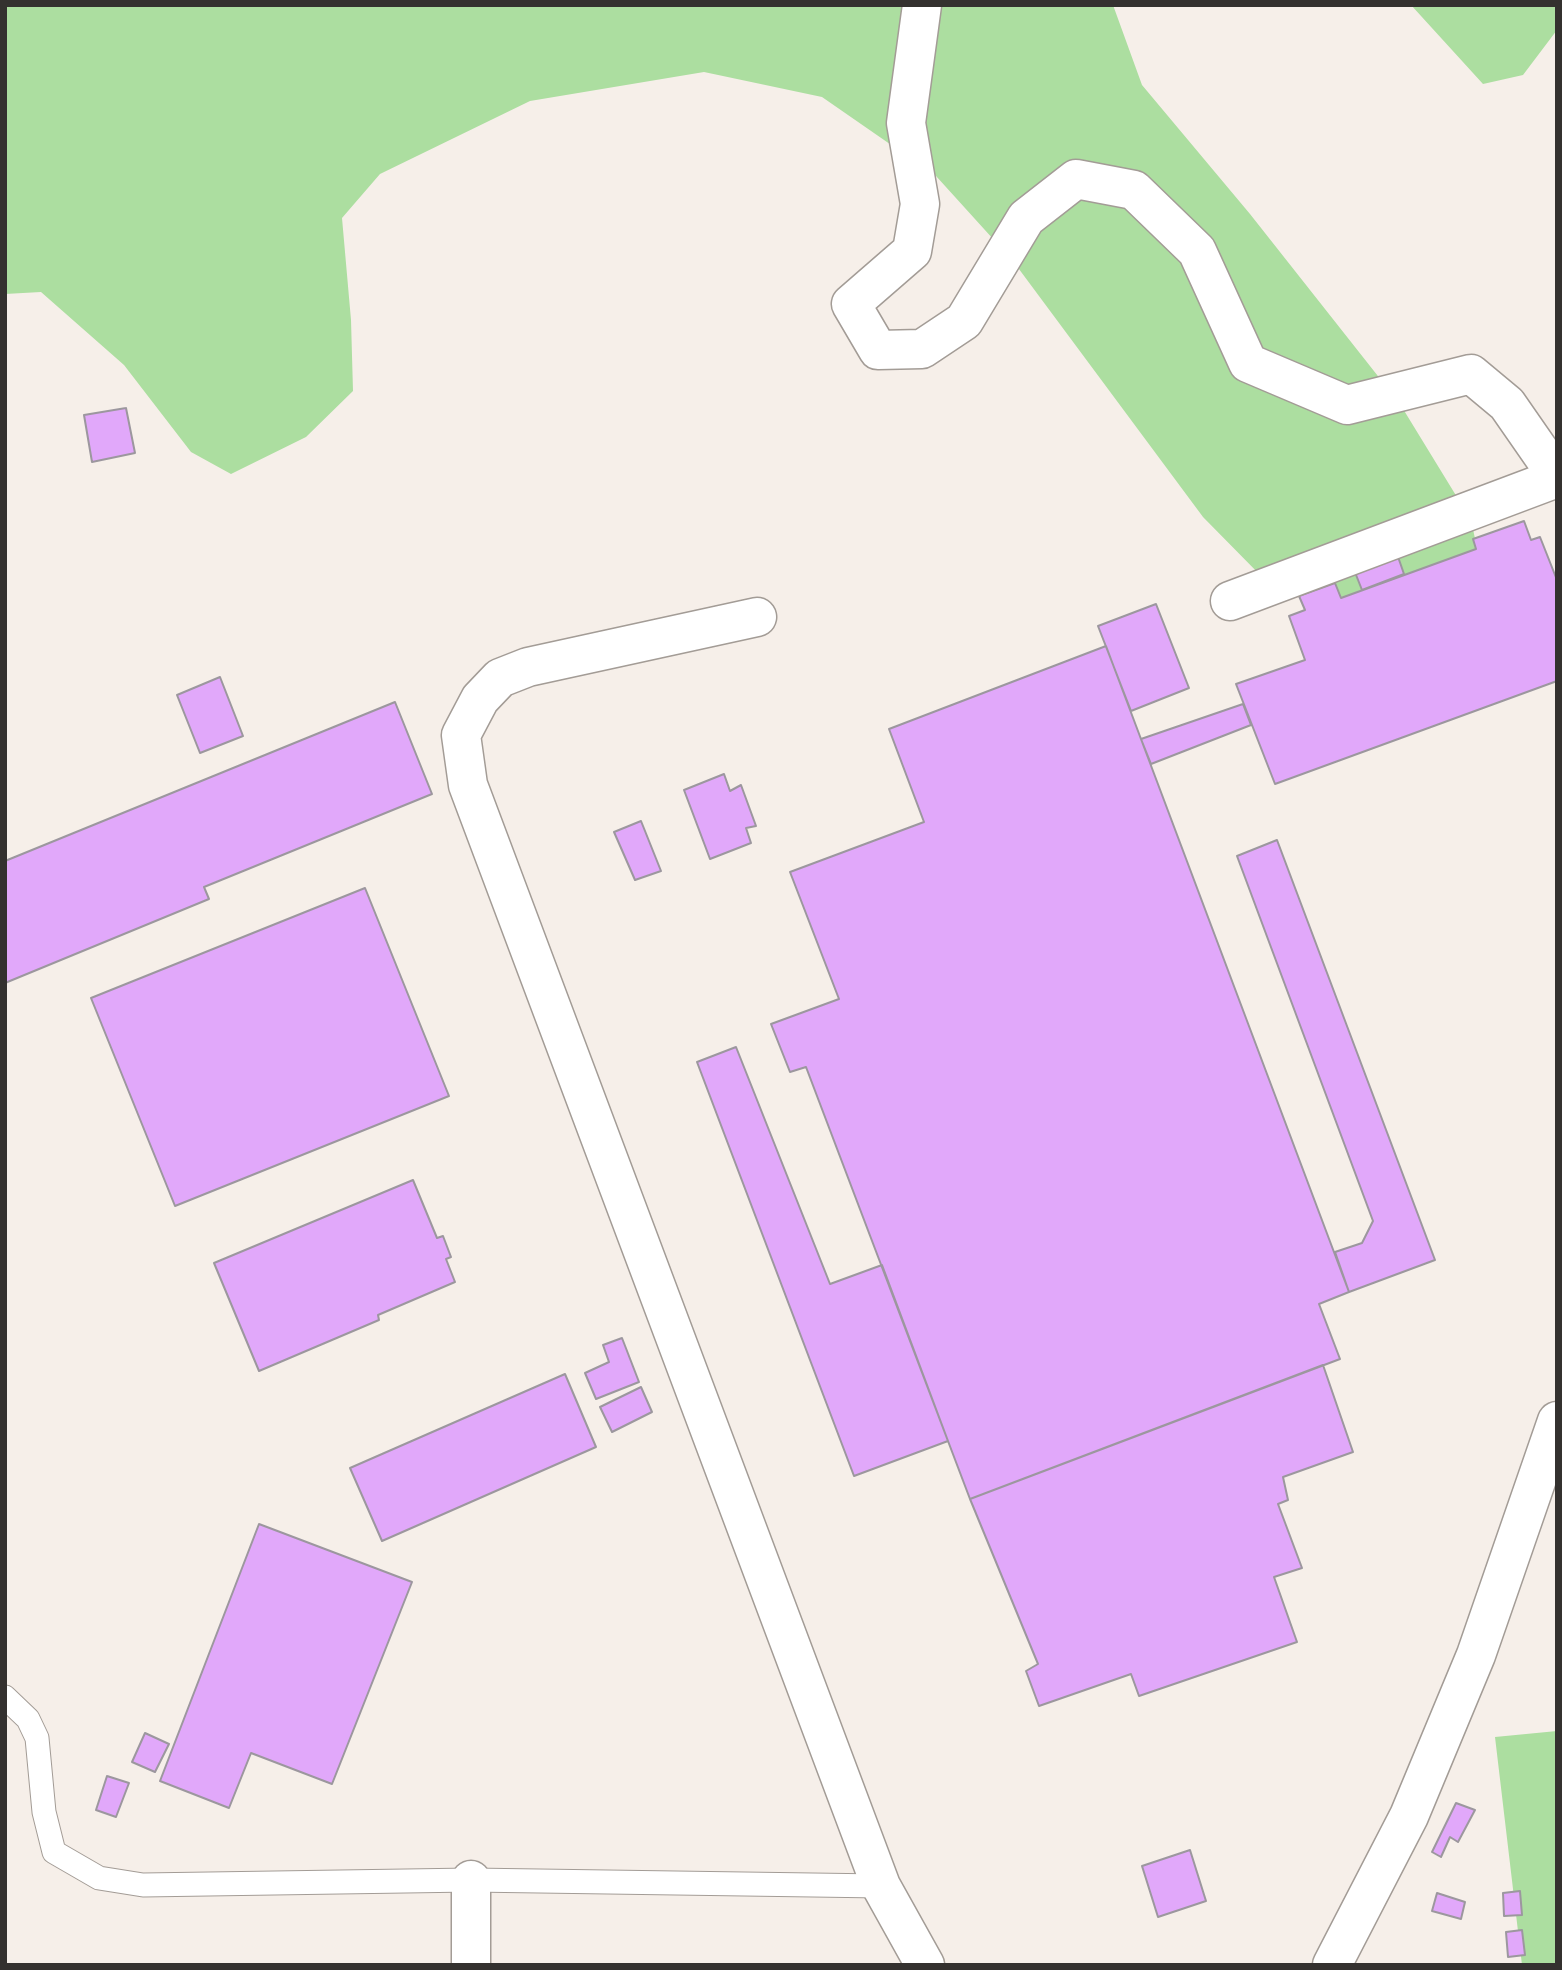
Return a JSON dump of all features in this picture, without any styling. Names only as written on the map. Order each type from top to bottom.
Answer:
[{"type":"street","points":[[922,5],[906,123],[920,204],[912,251],[851,304],[878,350],[922,349],[964,321],[1026,218],[1076,179],[1088,181],[1134,190],[1197,251],[1248,363],[1348,405],[1471,374],[1507,404],[1557,477],[1230,601]]},
{"type":"street","points":[[757,617],[527,667],[500,678],[480,699],[461,735],[468,785],[881,1886],[925,1965]]},
{"type":"street","points":[[1332,1965],[1409,1816],[1476,1655],[1557,1421]]},
{"type":"street","points":[[471,1880],[471,1965]]},
{"type":"lane","points":[[5,1696],[28,1719],[37,1738],[44,1812],[54,1852],[99,1878],[143,1885],[471,1880],[881,1886]]},
{"type":"green space","points":[[5,5],[1113,5],[1142,85],[1250,214],[1400,404],[1471,520],[1485,585],[1355,621],[1265,580],[1203,517],[1013,261],[936,176],[822,97],[704,72],[530,101],[380,174],[342,218],[351,320],[353,391],[306,437],[231,474],[191,452],[124,365],[41,292],[5,294]]},
{"type":"green space","points":[[1411,5],[1557,5],[1557,30],[1523,75],[1483,84]]},
{"type":"green space","points":[[1557,1731],[1557,1965],[1522,1965],[1495,1737]]},
{"type":"building","points":[[126,408],[135,453],[92,462],[84,415]]},
{"type":"building","points":[[1524,521],[1531,540],[1540,537],[1557,580],[1557,681],[1275,784],[1236,684],[1305,660],[1289,616],[1305,610],[1299,596],[1335,583],[1341,598],[1476,549],[1473,539]]},
{"type":"building","points":[[1389,531],[1404,574],[1362,590],[1345,547]]},
{"type":"building","points":[[1156,604],[1189,688],[1131,711],[1098,626]]},
{"type":"building","points":[[1106,646],[1349,1292],[1319,1304],[1340,1359],[970,1499],[806,1067],[790,1072],[771,1024],[839,999],[790,872],[924,822],[889,729]]},
{"type":"building","points":[[220,677],[243,736],[200,753],[177,695]]},
{"type":"building","points":[[395,702],[432,794],[204,887],[209,899],[5,983],[5,861]]},
{"type":"building","points":[[1243,704],[1251,725],[1151,764],[1141,739]]},
{"type":"building","points":[[724,774],[730,791],[741,785],[756,826],[746,828],[751,843],[710,859],[684,790]]},
{"type":"building","points":[[641,821],[661,871],[635,880],[614,832]]},
{"type":"building","points":[[1277,840],[1435,1260],[1349,1292],[1335,1252],[1362,1243],[1373,1221],[1237,856]]},
{"type":"building","points":[[365,888],[449,1096],[175,1206],[91,998]]},
{"type":"building","points":[[736,1047],[830,1284],[882,1265],[948,1441],[854,1476],[697,1062]]},
{"type":"building","points":[[413,1180],[437,1238],[443,1236],[451,1257],[446,1259],[455,1282],[378,1315],[379,1320],[259,1371],[214,1263]]},
{"type":"building","points":[[622,1338],[639,1382],[596,1399],[585,1373],[609,1362],[603,1345]]},
{"type":"building","points":[[1323,1365],[1353,1452],[1283,1477],[1288,1500],[1278,1504],[1302,1568],[1274,1577],[1297,1642],[1139,1696],[1131,1674],[1039,1706],[1026,1671],[1038,1664],[970,1499]]},
{"type":"building","points":[[565,1374],[596,1447],[382,1541],[350,1468]]},
{"type":"building","points":[[641,1387],[652,1412],[612,1432],[600,1407]]},
{"type":"building","points":[[259,1524],[412,1582],[332,1784],[251,1753],[229,1808],[160,1781]]},
{"type":"building","points":[[145,1733],[169,1744],[155,1772],[132,1762]]},
{"type":"building","points":[[107,1776],[129,1783],[116,1817],[96,1810]]},
{"type":"building","points":[[1456,1803],[1475,1810],[1458,1842],[1450,1837],[1441,1857],[1432,1852]]},
{"type":"building","points":[[1190,1850],[1206,1901],[1158,1917],[1142,1866]]},
{"type":"building","points":[[1520,1891],[1522,1915],[1504,1916],[1503,1893]]},
{"type":"building","points":[[1437,1893],[1465,1902],[1461,1919],[1432,1911]]},
{"type":"building","points":[[1522,1930],[1525,1955],[1508,1957],[1506,1932]]}]
